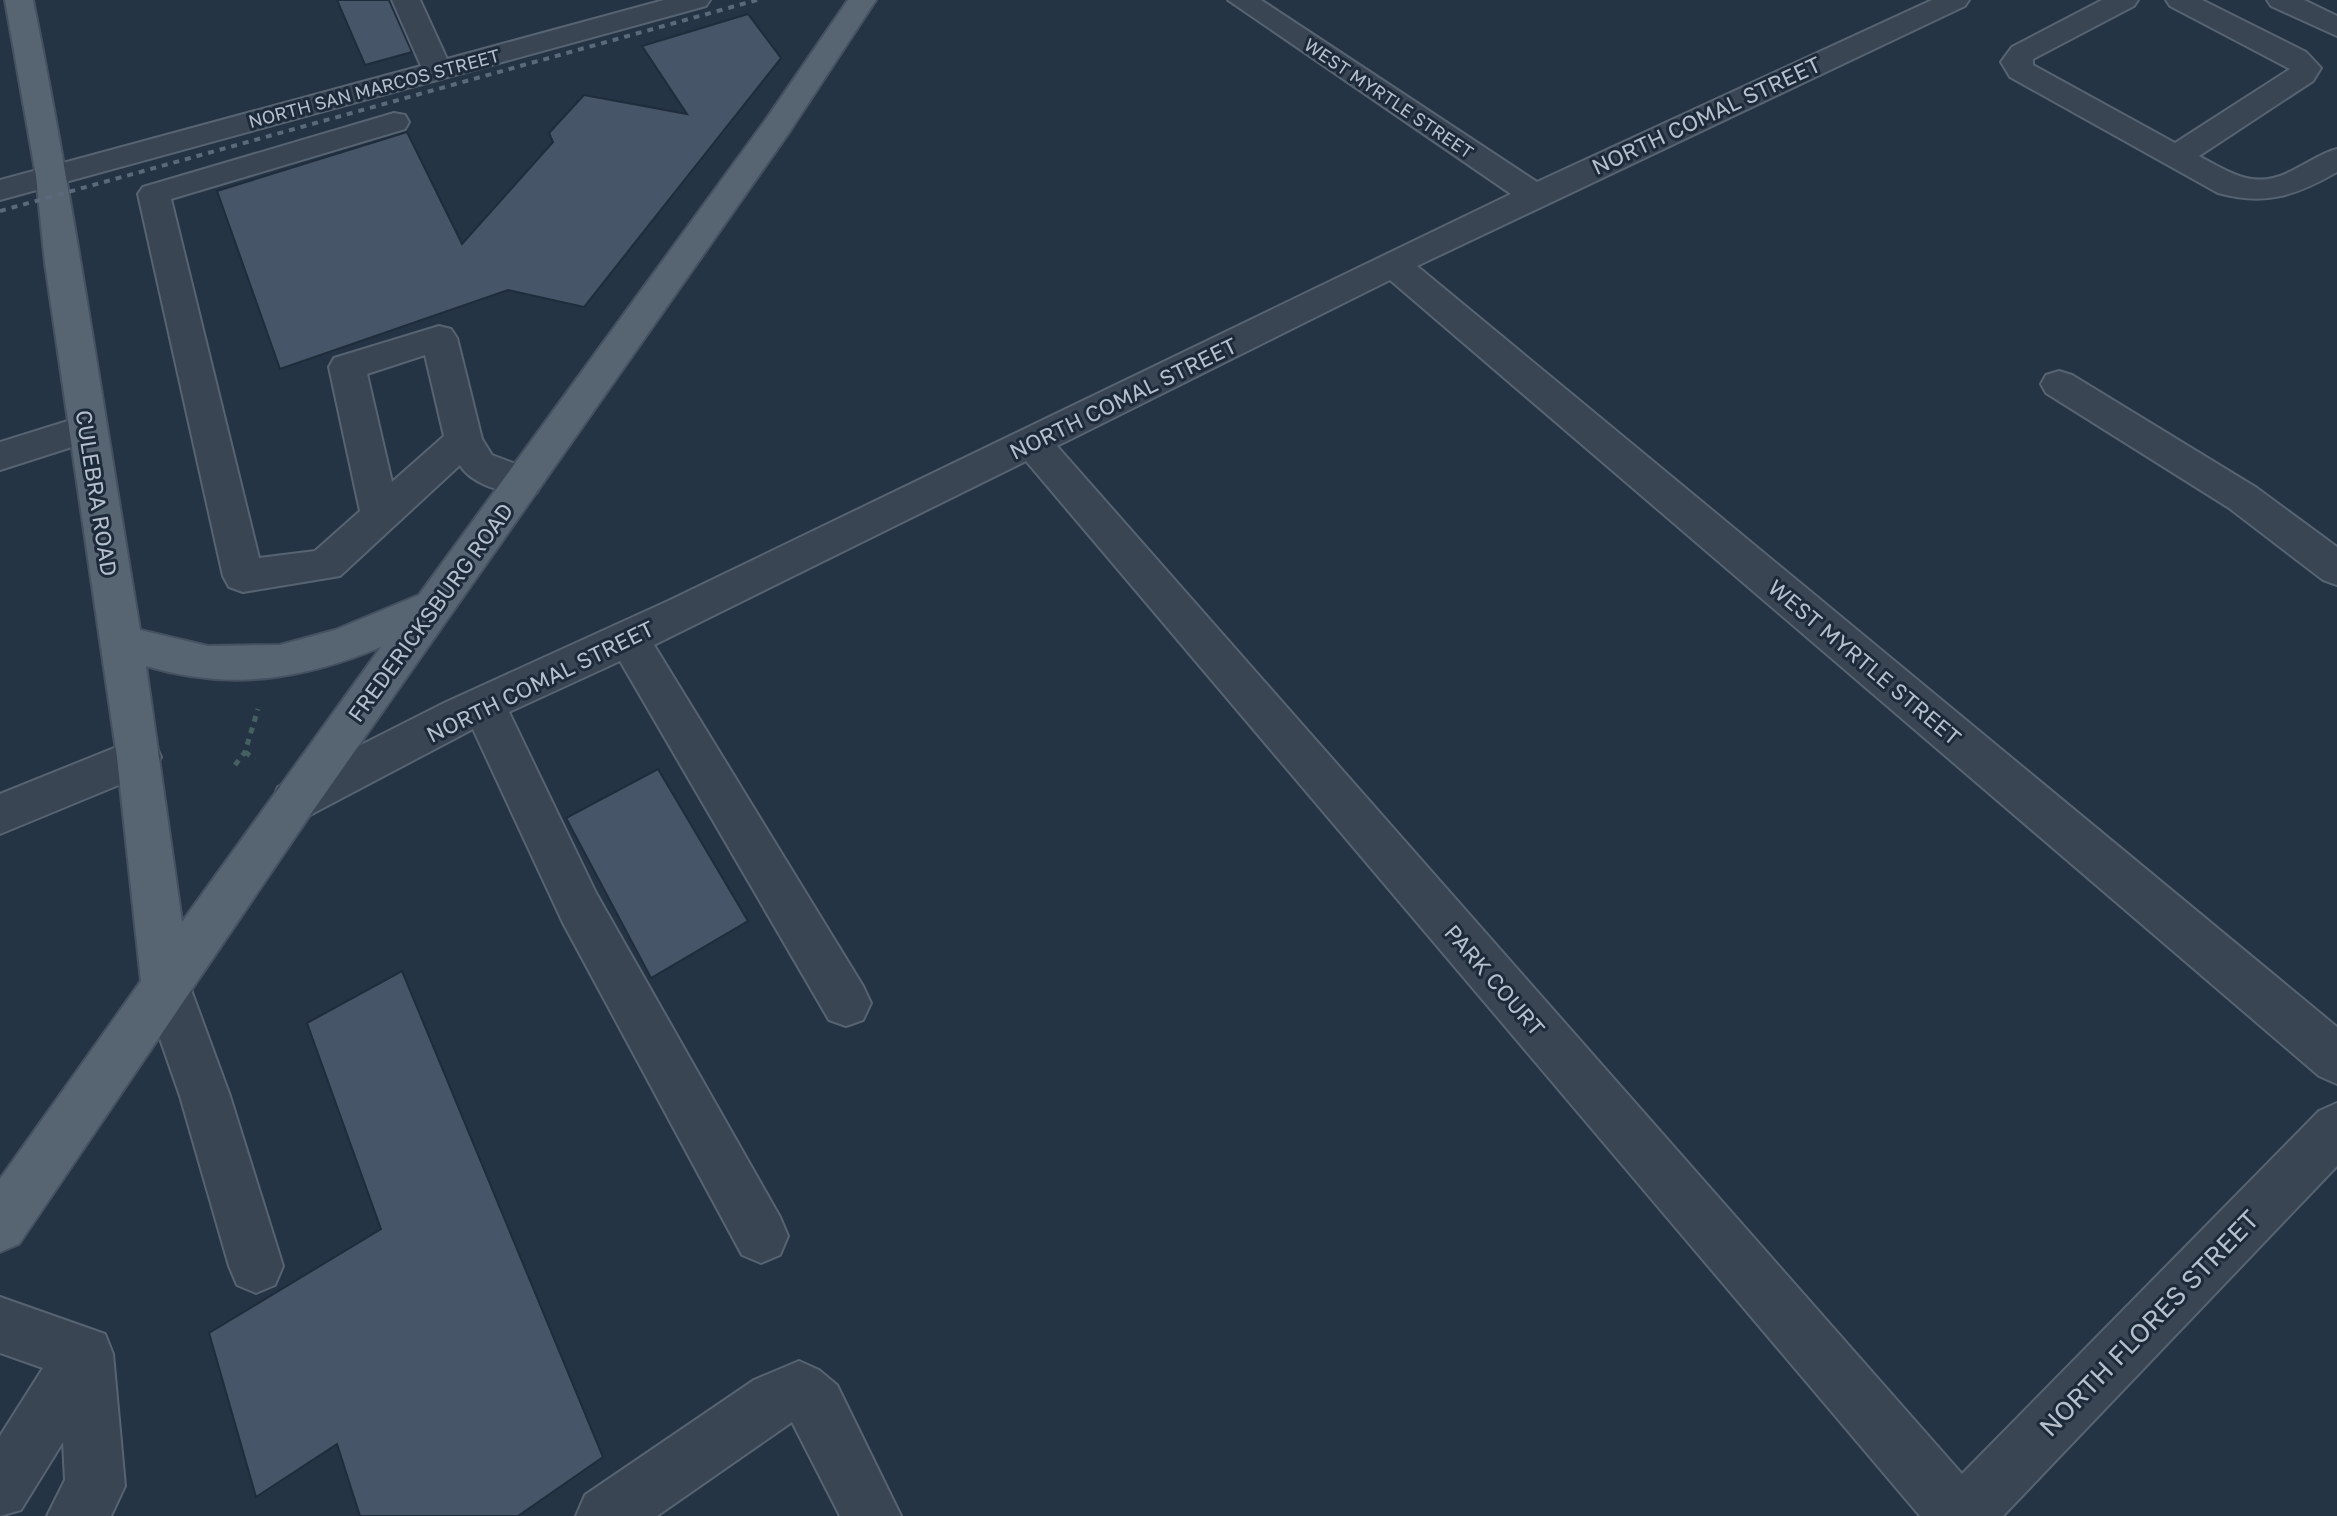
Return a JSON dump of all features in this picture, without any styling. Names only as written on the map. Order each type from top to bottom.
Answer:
[{"type":"main road","name":"CULEBRA ROAD","points":[[19,0],[52,176],[87,428],[139,757],[166,987]]},
{"type":"main road","name":"FREDERICKSBURG ROAD","points":[[0,1225],[294,801],[779,124],[862,0]]},
{"type":"main road","points":[[120,641],[169,658],[219,665],[272,666],[310,657],[434,606]]},
{"type":"street","points":[[406,0],[438,71]]},
{"type":"street","name":"NORTH SAN MARCOS STREET","points":[[0,190],[696,0]]},
{"type":"street","name":"WEST MYRTLE STREET","points":[[1242,0],[1535,195]]},
{"type":"street","name":"NORTH COMAL STREET","points":[[294,801],[484,704],[628,638],[1535,195],[1955,0]]},
{"type":"street","points":[[2124,0],[2022,53],[2016,62],[2021,71],[2229,186],[2263,194],[2280,190],[2337,159]]},
{"type":"street","points":[[2176,157],[2302,75],[2306,68],[2296,58],[2180,0]]},
{"type":"street","points":[[2281,0],[2337,27]]},
{"type":"street","points":[[394,122],[154,194],[243,576],[326,565],[380,512],[464,440]]},
{"type":"street","name":"WEST MYRTLE STREET","points":[[1394,265],[2337,1059]]},
{"type":"street","points":[[380,512],[347,367],[439,338],[464,440],[479,465],[523,482]]},
{"type":"street","points":[[2059,384],[2243,498],[2337,569]]},
{"type":"street","points":[[0,456],[87,428]]},
{"type":"street","name":"PARK COURT","points":[[1032,442],[1877,1424],[1961,1516]]},
{"type":"street","points":[[628,638],[846,1003]]},
{"type":"street","points":[[484,704],[506,757],[619,985],[761,1236]]},
{"type":"street","points":[[0,814],[139,757]]},
{"type":"street","points":[[166,987],[205,1096],[256,1266]]},
{"type":"street","name":"NORTH FLORES STREET","points":[[1961,1516],[2337,1129]]},
{"type":"street","points":[[0,1325],[85,1354]]},
{"type":"street","points":[[0,1489],[85,1354]]},
{"type":"street","points":[[77,1516],[95,1486],[85,1354]]},
{"type":"street","points":[[606,1516],[774,1400],[799,1390],[817,1405],[871,1516]]},
{"type":"path","points":[[235,765],[245,752],[261,701]]},
{"type":"path","points":[[245,752],[255,759]]},
{"type":"building","points":[[337,0],[389,0],[412,52],[365,65]]},
{"type":"building","points":[[748,14],[781,58],[584,307],[508,290],[280,369],[217,191],[407,132],[462,244],[553,142],[549,133],[584,95],[687,114],[642,46]]},
{"type":"building","points":[[658,769],[748,921],[651,978],[566,818]]},
{"type":"building","points":[[402,971],[603,1457],[518,1516],[360,1516],[337,1444],[256,1497],[209,1333],[381,1229],[307,1023]]},
{"type":"railway","points":[[0,211],[757,0]]}]
